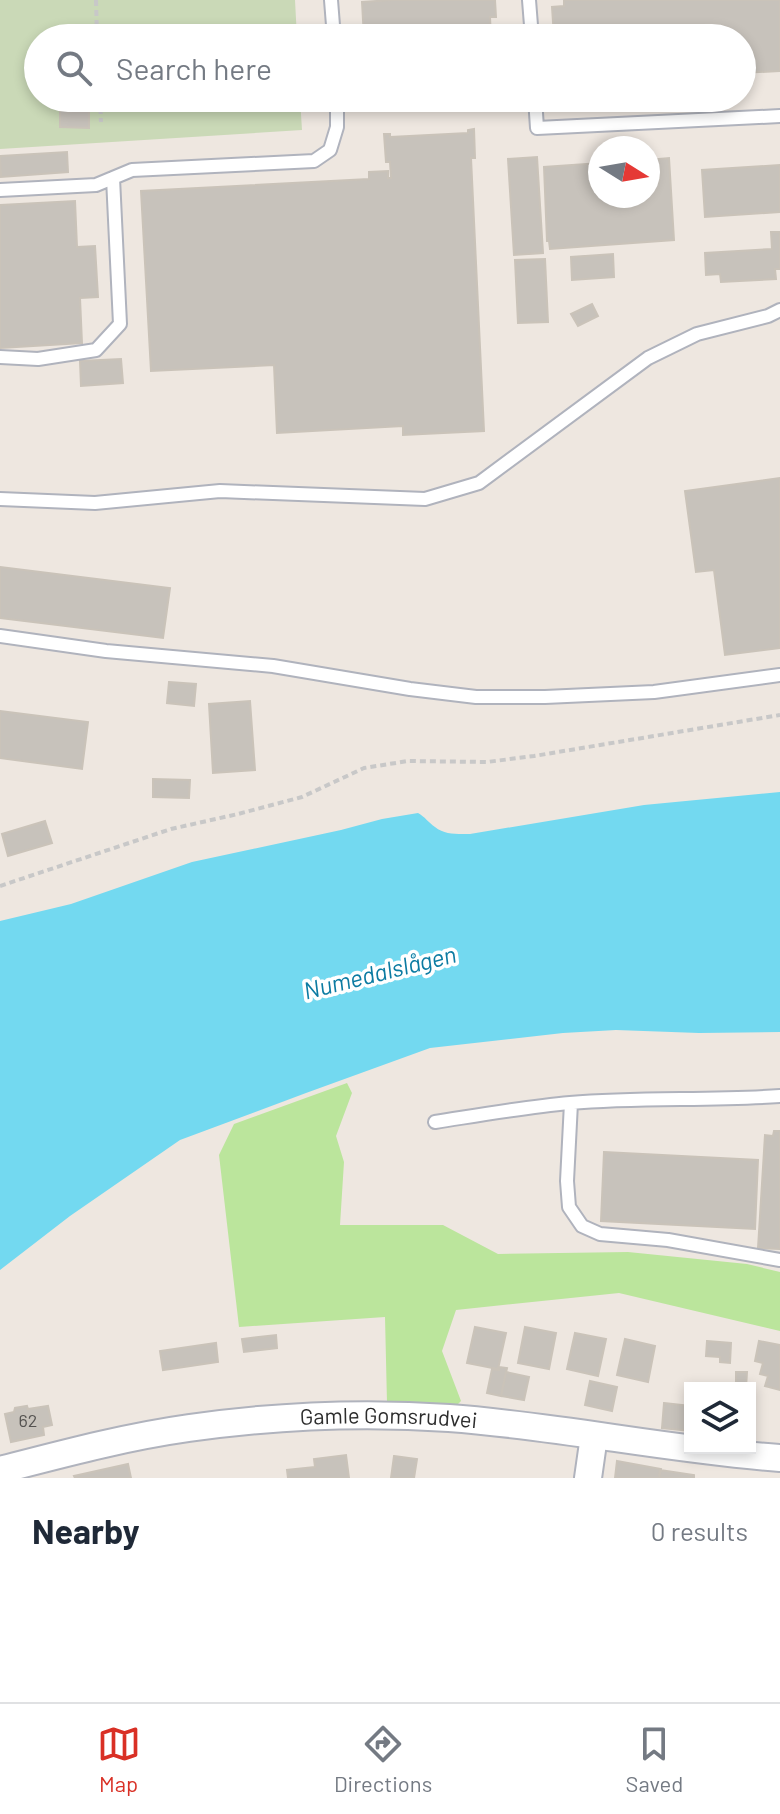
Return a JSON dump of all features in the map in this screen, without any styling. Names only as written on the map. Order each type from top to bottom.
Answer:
[{"type":"street","name":"Gamle Gomsrudvei","points":[[0,1470],[187,1428],[339,1416],[496,1422],[696,1450],[780,1458]]},
{"type":"street","points":[[588,1478],[594,1436]]},
{"type":"lane","points":[[331,0],[333,24]]},
{"type":"lane","points":[[529,0],[531,24]]},
{"type":"lane","points":[[0,190],[96,185],[132,170],[314,161],[330,150],[337,127],[337,112]]},
{"type":"lane","points":[[536,112],[537,128],[780,116]]},
{"type":"lane","points":[[0,357],[38,359],[96,350],[120,324],[113,178]]},
{"type":"lane","points":[[0,499],[95,503],[220,491],[425,499],[479,483],[648,358],[697,334],[768,316],[780,310]]},
{"type":"lane","points":[[0,636],[106,651],[273,666],[476,697],[654,692],[780,675]]},
{"type":"lane","points":[[435,1122],[571,1103],[780,1096]]},
{"type":"lane","points":[[571,1103],[567,1181],[569,1207],[582,1226],[600,1234],[668,1240],[780,1260]]},
{"type":"path","points":[[96,0],[97,24]]},
{"type":"path","points":[[101,112],[101,122]]},
{"type":"path","points":[[0,886],[171,829],[302,797],[364,768],[408,761],[487,762],[780,715]]},
{"type":"green space","points":[[0,0],[295,0],[296,24],[24,24],[24,112],[301,112],[302,130],[0,149]]},
{"type":"green space","points":[[347,1083],[352,1093],[336,1136],[344,1162],[340,1225],[443,1225],[498,1254],[628,1252],[747,1264],[780,1272],[780,1331],[619,1293],[456,1310],[442,1351],[461,1401],[455,1407],[387,1403],[385,1317],[239,1327],[219,1155],[234,1124]]},
{"type":"water","name":"Numedalslågen","points":[[780,792],[780,1032],[616,1030],[430,1048],[180,1140],[70,1216],[0,1270],[0,921],[71,904],[192,862],[418,813],[443,831],[470,834],[644,805]]},
{"type":"building","points":[[495,0],[496,17],[490,17],[490,24],[363,24],[362,2]]},
{"type":"building","points":[[564,0],[780,0],[780,71],[756,72],[756,24],[553,24],[552,7],[564,6]]},
{"type":"building","points":[[60,112],[89,112],[89,128],[60,127]]},
{"type":"building","points":[[474,129],[475,158],[471,158],[484,431],[403,435],[403,426],[277,433],[274,365],[151,371],[141,191],[369,179],[369,172],[388,171],[388,178],[391,178],[390,162],[386,162],[384,134],[390,134],[390,137],[468,133],[468,130]]},
{"type":"building","points":[[67,152],[68,172],[1,177],[0,156]]},
{"type":"building","points":[[537,157],[543,253],[514,255],[508,159]]},
{"type":"building","points":[[669,158],[674,240],[550,249],[547,241],[544,167],[588,164],[588,208],[660,208],[660,159]]},
{"type":"building","points":[[780,165],[780,212],[705,217],[702,170]]},
{"type":"building","points":[[75,201],[77,247],[95,246],[98,297],[80,298],[82,343],[0,348],[0,205]]},
{"type":"building","points":[[771,232],[780,232],[780,269],[775,269],[776,279],[721,282],[720,274],[706,275],[705,253],[772,249]]},
{"type":"building","points":[[613,254],[614,277],[572,280],[571,257]]},
{"type":"building","points":[[545,259],[548,322],[518,323],[515,260]]},
{"type":"building","points":[[592,304],[598,316],[578,326],[571,314]]},
{"type":"building","points":[[121,359],[123,383],[81,386],[80,361]]},
{"type":"building","points":[[780,478],[780,648],[725,655],[714,570],[696,572],[685,491]]},
{"type":"building","points":[[0,567],[170,588],[163,638],[0,618]]},
{"type":"building","points":[[169,682],[196,684],[194,706],[167,703]]},
{"type":"building","points":[[250,701],[255,770],[213,773],[209,704]]},
{"type":"building","points":[[0,711],[88,722],[82,769],[0,758]]},
{"type":"building","points":[[153,779],[190,780],[189,798],[153,797]]},
{"type":"building","points":[[45,821],[52,843],[8,856],[2,834]]},
{"type":"building","points":[[774,1131],[780,1131],[780,1249],[758,1248],[765,1135],[773,1136]]},
{"type":"building","points":[[604,1152],[758,1160],[755,1229],[601,1221]]},
{"type":"building","points":[[475,1327],[506,1333],[498,1369],[467,1363]]},
{"type":"building","points":[[525,1327],[556,1333],[549,1369],[518,1363]]},
{"type":"building","points":[[575,1333],[606,1339],[598,1376],[567,1369]]},
{"type":"building","points":[[276,1335],[277,1348],[244,1352],[242,1339]]},
{"type":"building","points":[[625,1339],[655,1346],[648,1382],[617,1375]]},
{"type":"building","points":[[707,1341],[731,1343],[730,1363],[720,1362],[720,1357],[706,1356]]},
{"type":"building","points":[[759,1341],[780,1345],[780,1390],[765,1386],[768,1376],[760,1374],[763,1363],[755,1361]]},
{"type":"building","points":[[216,1343],[218,1362],[163,1370],[160,1351]]},
{"type":"building","points":[[499,1367],[507,1368],[501,1396],[487,1393],[492,1369],[499,1370]]},
{"type":"building","points":[[506,1372],[529,1377],[524,1400],[501,1396]]},
{"type":"building","points":[[736,1372],[747,1372],[746,1382],[736,1382]]},
{"type":"building","points":[[590,1381],[617,1387],[612,1411],[585,1405]]},
{"type":"building","points":[[664,1403],[684,1405],[684,1430],[662,1428]]},
{"type":"building","points":[[27,1406],[28,1409],[48,1406],[52,1425],[43,1427],[44,1435],[11,1442],[5,1414]]},
{"type":"building","points":[[346,1455],[349,1478],[288,1478],[287,1470],[315,1467],[314,1459]]},
{"type":"building","points":[[394,1456],[417,1459],[414,1478],[391,1478]]},
{"type":"building","points":[[617,1461],[661,1469],[659,1478],[615,1478]]},
{"type":"building","points":[[128,1464],[131,1478],[74,1476]]},
{"type":"building","points":[[660,1470],[694,1475],[694,1478],[659,1478]]}]
